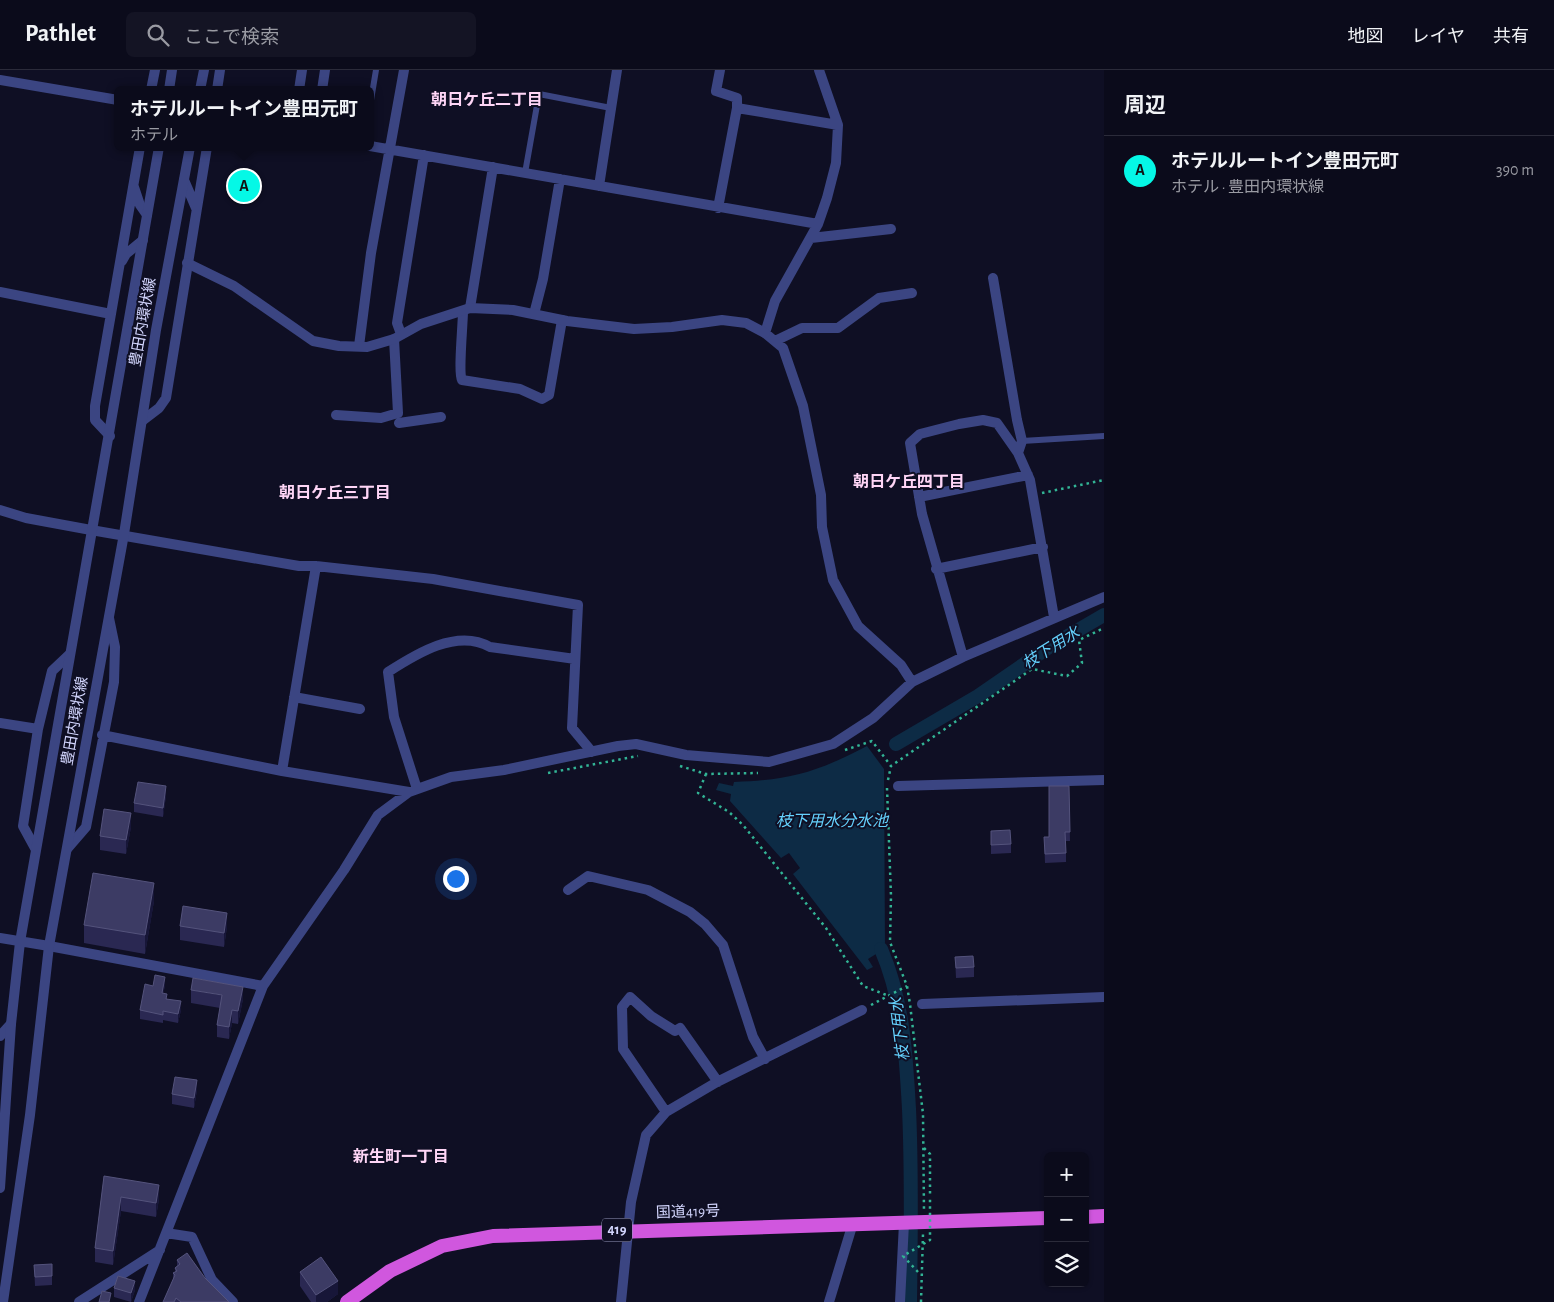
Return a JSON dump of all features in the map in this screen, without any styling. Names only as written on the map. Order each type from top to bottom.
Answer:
[{"type":"highway","points":[[1089,1217],[1104,1216]]},
{"type":"highway","name":"国道419号","points":[[347,1302],[390,1270],[442,1246],[493,1236],[628,1230],[1044,1218]]},
{"type":"street","points":[[152,86],[155,70]]},
{"type":"street","points":[[170,86],[172,70]]},
{"type":"street","points":[[201,86],[204,70]]},
{"type":"street","points":[[218,86],[220,70]]},
{"type":"street","points":[[300,86],[302,70]]},
{"type":"street","points":[[323,86],[325,70]]},
{"type":"street","points":[[359,346],[371,252],[404,70]]},
{"type":"street","points":[[599,186],[617,70]]},
{"type":"street","points":[[718,208],[737,108],[737,98],[716,92],[720,70]]},
{"type":"street","points":[[765,333],[775,302],[818,224],[836,163],[838,125],[819,70]]},
{"type":"street","points":[[0,80],[114,99]]},
{"type":"street","points":[[737,108],[838,125]]},
{"type":"street","points":[[374,147],[818,224]]},
{"type":"street","points":[[110,436],[95,420],[99,373],[120,266],[139,151]]},
{"type":"street","name":"豊田内環状線","points":[[0,1188],[11,1024],[20,942],[91,530],[110,436],[158,151]]},
{"type":"street","name":"豊田内環状線","points":[[3,1302],[30,1115],[49,946],[124,534],[189,151]]},
{"type":"street","points":[[142,422],[159,408],[166,398],[206,151]]},
{"type":"street","points":[[399,423],[396,322],[424,155]]},
{"type":"street","points":[[493,167],[466,310],[459,374],[462,380],[520,389],[542,399],[549,395],[562,320]]},
{"type":"street","points":[[534,314],[543,279],[560,179]]},
{"type":"street","points":[[184,180],[196,209]]},
{"type":"street","points":[[134,186],[140,205],[147,216]]},
{"type":"street","points":[[811,238],[891,229]]},
{"type":"street","points":[[120,266],[126,254],[143,240]]},
{"type":"street","points":[[187,263],[234,286],[313,341],[366,347],[397,337],[421,324],[466,310],[513,310],[562,320],[634,329],[672,327],[722,320],[746,322],[765,333],[782,348],[803,406],[820,495],[822,527],[833,580],[858,626],[900,664],[912,682]]},
{"type":"street","points":[[993,278],[1022,441],[1018,453]]},
{"type":"street","points":[[0,292],[111,314]]},
{"type":"street","points":[[775,341],[802,328],[838,328],[879,298],[912,293]]},
{"type":"street","points":[[336,415],[381,418],[399,423],[441,417]]},
{"type":"street","points":[[963,657],[936,569],[919,497],[910,443],[920,434],[983,420],[997,423],[1018,453],[1028,475],[1043,547],[1054,617]]},
{"type":"street","points":[[919,497],[1028,475]]},
{"type":"street","points":[[0,510],[26,518],[299,566],[316,566],[433,579],[578,605],[572,728],[592,752]]},
{"type":"street","points":[[936,569],[1043,547]]},
{"type":"street","points":[[282,771],[316,566]]},
{"type":"street","points":[[139,1302],[263,986],[344,870],[378,815],[413,791],[451,778],[504,770],[636,744],[686,754],[769,762],[832,744],[873,718],[912,682],[963,657],[1104,597]]},
{"type":"street","points":[[66,849],[86,827],[102,735],[114,682],[116,662],[109,618]]},
{"type":"street","points":[[413,791],[394,718],[388,672],[413,656],[454,640],[481,642],[490,648],[576,659]]},
{"type":"street","points":[[35,848],[22,826],[38,729],[52,671],[70,654]]},
{"type":"street","points":[[294,697],[360,708]]},
{"type":"street","points":[[0,723],[38,729]]},
{"type":"street","points":[[102,735],[282,771],[413,791]]},
{"type":"street","points":[[898,786],[1104,780]]},
{"type":"street","points":[[568,890],[588,876],[648,890],[690,912],[705,924],[723,945],[753,1037],[765,1060]]},
{"type":"street","points":[[0,938],[263,986]]},
{"type":"street","points":[[666,1112],[623,1049],[622,1007],[630,997],[651,1016],[675,1030],[680,1028],[718,1082]]},
{"type":"street","points":[[922,1004],[1104,997]]},
{"type":"street","points":[[621,1302],[628,1230],[646,1135],[666,1112],[718,1082],[862,1010]]},
{"type":"street","points":[[0,1036],[11,1024]]},
{"type":"street","points":[[829,1302],[852,1223]]},
{"type":"street","points":[[900,1302],[904,1223]]},
{"type":"street","points":[[166,1233],[192,1237],[212,1280],[233,1302]]},
{"type":"street","points":[[79,1302],[160,1250]]},
{"type":"lane","points":[[373,86],[376,70]]},
{"type":"lane","points":[[525,173],[539,94],[611,108]]},
{"type":"lane","points":[[1022,441],[1104,436]]},
{"type":"path","points":[[1033,495],[1104,480]]},
{"type":"path","points":[[891,766],[1032,669],[1067,676],[1082,663],[1079,640],[1104,628]]},
{"type":"path","points":[[844,751],[872,741],[891,766],[887,796],[891,896],[890,942],[907,986],[923,1114],[924,1222],[921,1302]]},
{"type":"path","points":[[544,774],[642,755]]},
{"type":"path","points":[[679,766],[706,774],[760,773]]},
{"type":"path","points":[[706,774],[698,793],[729,812],[744,825],[826,928],[863,986],[889,996]]},
{"type":"path","points":[[862,1010],[907,986]]},
{"type":"path","points":[[922,1276],[903,1256],[930,1240],[930,1154],[923,1147]]},
{"type":"water","name":"枝下用水分水池","points":[[867,746],[884,769],[885,949],[893,964],[884,969],[876,954],[868,959],[873,967],[867,970],[793,874],[800,868],[789,853],[781,858],[730,801],[731,794],[716,790],[719,783],[733,786],[734,782],[788,777],[803,773],[833,762]]},
{"type":"building","points":[[138,782],[166,786],[163,808],[134,803]]},
{"type":"building","points":[[1049,786],[1069,786],[1070,832],[1065,832],[1066,853],[1045,854],[1044,837],[1049,837]]},
{"type":"building","points":[[104,809],[131,813],[126,840],[100,836]]},
{"type":"building","points":[[1010,830],[1011,844],[991,845],[991,831]]},
{"type":"building","points":[[93,873],[154,883],[145,935],[84,925]]},
{"type":"building","points":[[183,906],[227,913],[224,933],[180,926]]},
{"type":"building","points":[[973,956],[974,967],[956,968],[955,957]]},
{"type":"building","points":[[155,975],[165,977],[162,993],[167,994],[166,999],[181,1001],[178,1014],[163,1011],[163,1015],[140,1010],[145,984],[153,986]]},
{"type":"building","points":[[193,978],[243,987],[238,1011],[232,1010],[229,1027],[217,1025],[222,995],[191,990]]},
{"type":"building","points":[[175,1077],[197,1080],[194,1098],[172,1094]]},
{"type":"building","points":[[104,1176],[159,1185],[156,1203],[121,1197],[113,1251],[95,1248]]},
{"type":"building","points":[[187,1253],[205,1278],[229,1302],[181,1302],[176,1298],[174,1302],[163,1302],[175,1275],[173,1273],[177,1271],[175,1268],[180,1264],[177,1260]]},
{"type":"building","points":[[321,1257],[338,1281],[316,1295],[300,1272]]},
{"type":"building","points":[[52,1264],[52,1276],[35,1277],[34,1265]]},
{"type":"building","points":[[118,1276],[135,1281],[131,1293],[114,1288]]},
{"type":"building","points":[[102,1291],[111,1293],[109,1302],[99,1302]]},
{"type":"waterway","name":"枝下用水","points":[[896,744],[978,696],[1049,647],[1104,615]]},
{"type":"waterway","name":"枝下用水","points":[[881,949],[899,1008],[906,1068],[911,1157],[910,1302]]},
{"type":"place","name":"ホテルルートイン豊田元町","points":[[244,186]]},
{"type":"district","name":"朝日ケ丘二丁目","points":[[487,100]]},
{"type":"district","name":"朝日ケ丘四丁目","points":[[909,482]]},
{"type":"district","name":"朝日ケ丘三丁目","points":[[335,493]]},
{"type":"district","name":"新生町一丁目","points":[[401,1157]]}]
